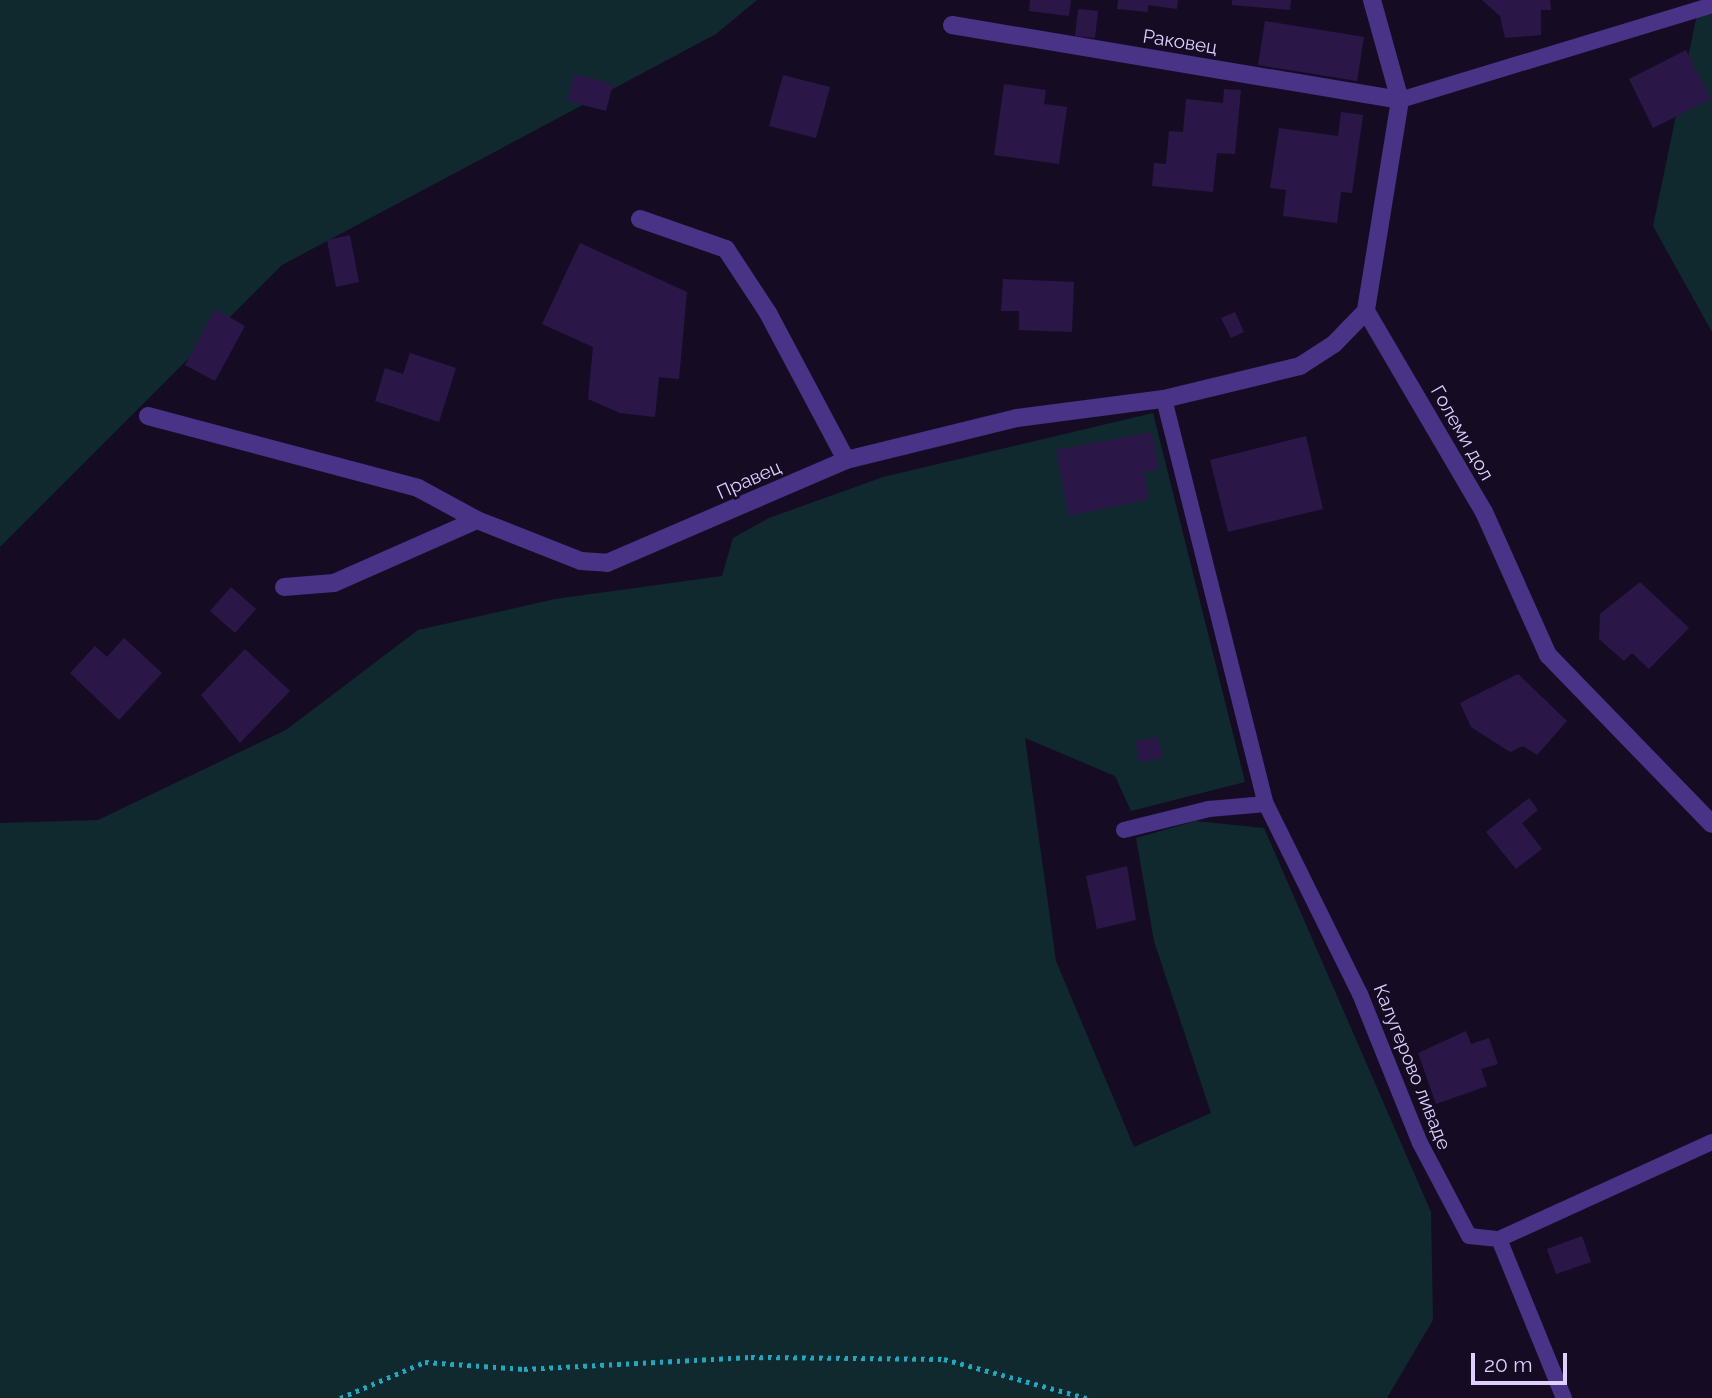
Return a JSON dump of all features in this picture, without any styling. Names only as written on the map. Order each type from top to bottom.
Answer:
[{"type":"street","points":[[1366,311],[1400,100],[1372,0]]},
{"type":"street","name":"Раковец","points":[[952,25],[1400,100]]},
{"type":"street","points":[[640,219],[726,249],[768,313],[846,460]]},
{"type":"street","name":"Правец","points":[[148,416],[392,480],[477,520],[581,561],[607,563],[846,460],[1017,418],[1164,399],[1300,366],[1334,344],[1366,311]]},
{"type":"street","name":"Големи дол","points":[[1366,311],[1484,512],[1548,656],[1712,824]]},
{"type":"street","points":[[284,587],[334,583],[477,520]]},
{"type":"lane","points":[[1400,100],[1712,5]]},
{"type":"lane","name":"Калугерово ливаде","points":[[1164,399],[1266,804],[1360,994],[1379,1053],[1455,1219],[1469,1236],[1499,1239]]},
{"type":"lane","points":[[1124,830],[1209,809],[1266,804]]},
{"type":"lane","points":[[1564,1398],[1499,1239],[1712,1142]]},
{"type":"path","points":[[340,1398],[425,1362],[524,1369],[751,1357],[944,1359],[1087,1398]]},
{"type":"green space","points":[[0,0],[757,0],[716,34],[282,265],[0,547]]},
{"type":"green space","points":[[1700,0],[1712,0],[1712,332],[1653,226]]},
{"type":"green space","points":[[1153,413],[1245,782],[1131,811],[1115,776],[1025,738],[1056,961],[1134,1147],[1211,1113],[1154,941],[1136,838],[1195,821],[1264,828],[1431,1212],[1433,1320],[1387,1398],[0,1398],[0,823],[98,820],[286,730],[418,630],[555,599],[722,576],[733,538],[769,518],[883,477]]},
{"type":"building","points":[[1030,0],[1071,0],[1069,16],[1029,11]]},
{"type":"building","points":[[1118,0],[1178,0],[1177,9],[1148,5],[1148,12],[1117,9]]},
{"type":"building","points":[[1232,0],[1291,0],[1290,10],[1232,5]]},
{"type":"building","points":[[1482,0],[1550,0],[1551,10],[1541,10],[1541,35],[1505,38],[1500,16]]},
{"type":"building","points":[[1078,9],[1098,11],[1095,38],[1075,36]]},
{"type":"building","points":[[1265,21],[1364,37],[1357,81],[1258,65]]},
{"type":"building","points":[[1686,50],[1711,99],[1653,128],[1629,79]]},
{"type":"building","points":[[574,74],[613,84],[606,111],[567,101]]},
{"type":"building","points":[[783,75],[830,87],[816,138],[769,126]]},
{"type":"building","points":[[1004,84],[1046,90],[1044,104],[1067,107],[1059,164],[994,155]]},
{"type":"building","points":[[1224,89],[1241,90],[1235,154],[1217,153],[1213,192],[1152,186],[1154,163],[1166,164],[1169,131],[1183,132],[1186,99],[1223,103]]},
{"type":"building","points":[[1341,112],[1363,115],[1352,193],[1341,192],[1337,223],[1283,216],[1286,190],[1270,188],[1279,128],[1338,136]]},
{"type":"building","points":[[350,235],[359,282],[336,287],[327,240]]},
{"type":"building","points":[[580,243],[687,292],[679,379],[659,377],[655,417],[620,413],[588,399],[593,347],[542,324]]},
{"type":"building","points":[[1003,279],[1074,282],[1072,332],[1019,330],[1019,311],[1001,311]]},
{"type":"building","points":[[215,309],[245,326],[215,381],[185,365]]},
{"type":"building","points":[[1235,312],[1244,332],[1231,338],[1221,318]]},
{"type":"building","points":[[410,353],[456,368],[439,422],[375,401],[385,368],[403,374]]},
{"type":"building","points":[[1152,432],[1159,469],[1144,472],[1149,499],[1068,516],[1056,450]]},
{"type":"building","points":[[1306,436],[1323,509],[1228,532],[1210,460]]},
{"type":"building","points":[[1640,582],[1689,628],[1649,669],[1632,653],[1624,661],[1599,639],[1600,614]]},
{"type":"building","points":[[231,587],[256,609],[235,633],[210,611]]},
{"type":"building","points":[[124,638],[162,673],[119,720],[70,673],[95,646],[107,657]]},
{"type":"building","points":[[245,649],[290,691],[240,743],[201,695]]},
{"type":"building","points":[[1518,674],[1567,721],[1537,755],[1523,746],[1510,752],[1471,727],[1460,703]]},
{"type":"building","points":[[1158,737],[1163,758],[1139,762],[1135,741]]},
{"type":"building","points":[[1529,798],[1538,810],[1522,823],[1542,849],[1516,869],[1486,832]]},
{"type":"building","points":[[1127,866],[1136,920],[1097,929],[1086,876]]},
{"type":"building","points":[[1466,1031],[1471,1044],[1489,1038],[1498,1064],[1481,1069],[1487,1086],[1436,1104],[1418,1053]]},
{"type":"building","points":[[1582,1236],[1591,1262],[1556,1274],[1547,1249]]}]
